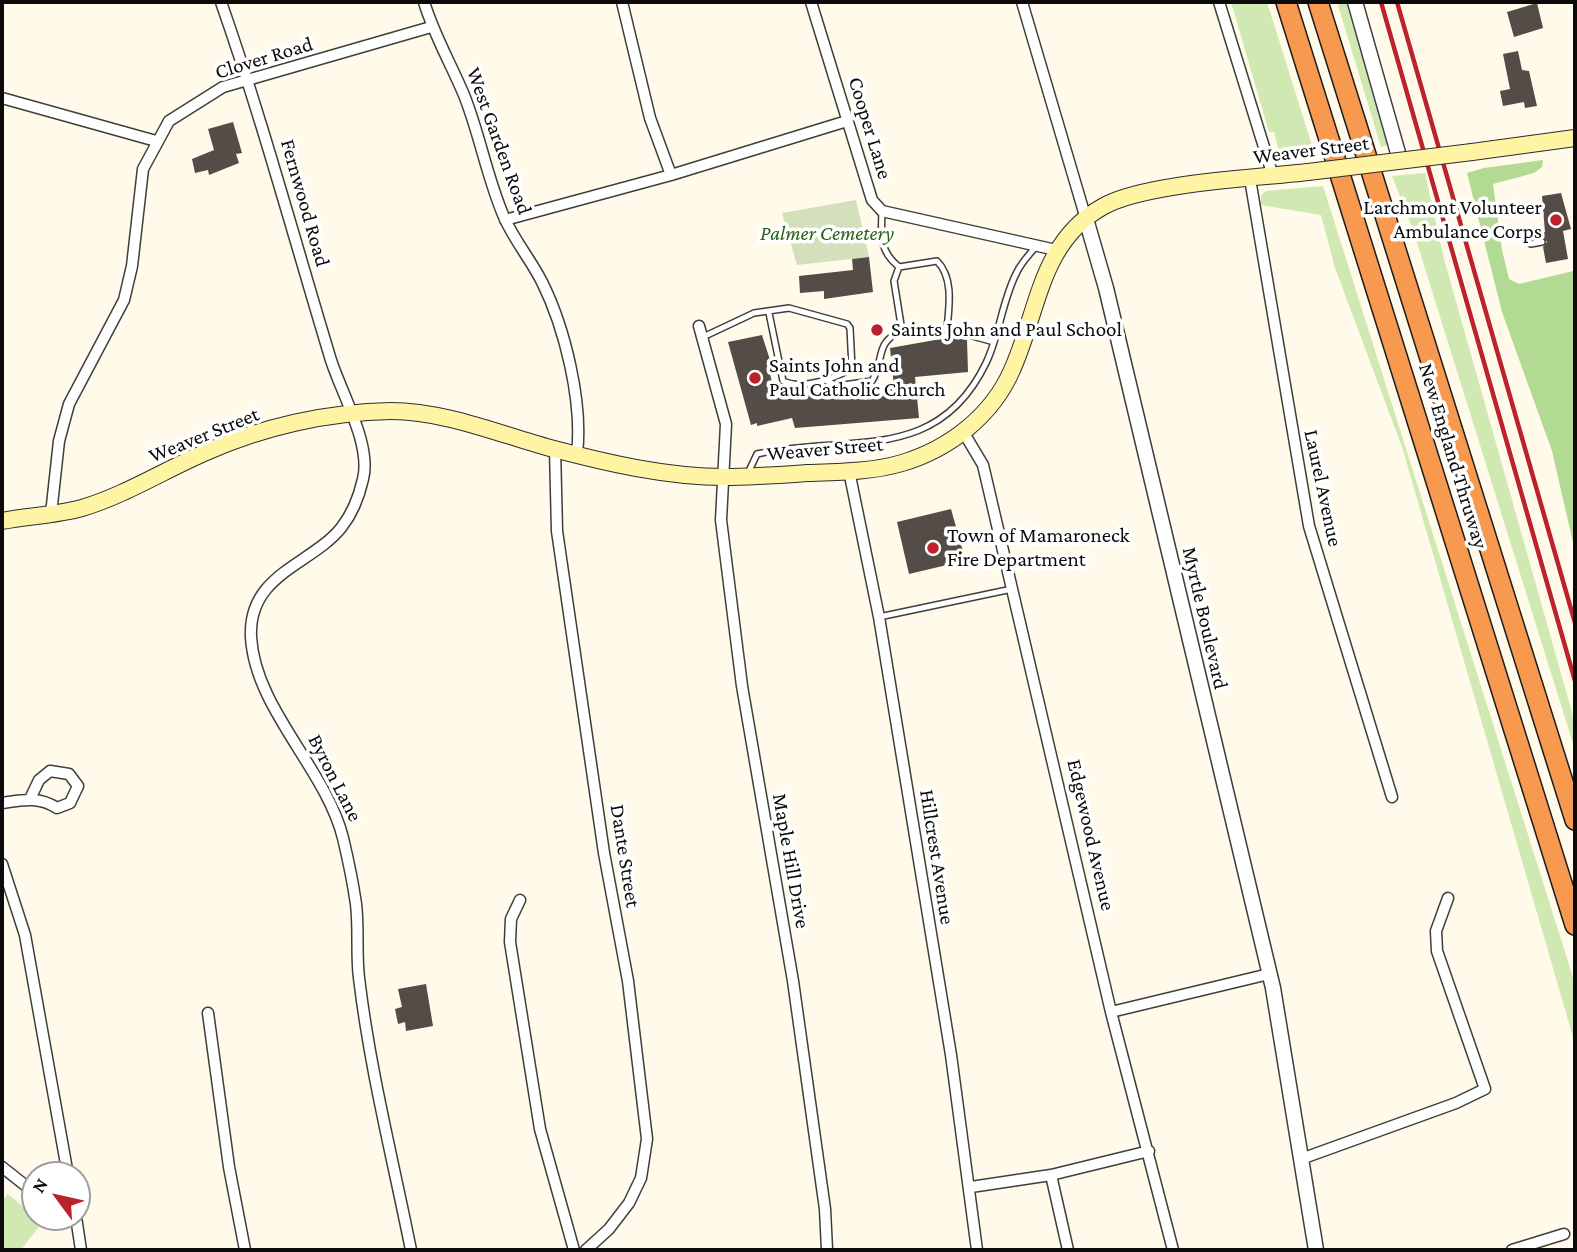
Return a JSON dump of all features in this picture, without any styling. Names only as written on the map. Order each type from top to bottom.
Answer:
[{"type":"highway","name":"New England Thruway","points":[[1286,2],[1575,925]]},
{"type":"highway","name":"New England Thruway","points":[[1318,2],[1575,820]]},
{"type":"main road","name":"Weaver Street","points":[[2,521],[79,509],[111,498],[245,436],[351,415],[394,411],[440,418],[616,465],[724,477],[849,471],[903,463],[964,433],[984,412],[1012,372],[1040,286],[1056,250],[1086,219],[1106,205],[1147,193],[1308,172],[1399,154],[1472,152],[1575,138]]},
{"type":"street","name":"Fernwood Road","points":[[221,2],[248,79],[338,383],[351,415]]},
{"type":"street","name":"West Garden Road","points":[[424,2],[431,27],[465,97],[505,220],[542,283],[564,346],[580,430],[577,453]]},
{"type":"street","points":[[622,2],[650,118],[671,175]]},
{"type":"street","name":"Cooper Lane","points":[[811,2],[872,200],[882,211],[1056,250]]},
{"type":"street","name":"Myrtle Boulevard","points":[[1021,2],[1106,288],[1269,974],[1316,1250]]},
{"type":"street","points":[[1219,2],[1273,176]]},
{"type":"street","points":[[1355,2],[1399,154]]},
{"type":"street","name":"Clover Road","points":[[51,514],[60,441],[69,404],[124,300],[132,266],[143,169],[169,121],[223,88],[248,79],[431,27]]},
{"type":"street","points":[[2,98],[156,141]]},
{"type":"street","points":[[505,220],[671,175],[847,121]]},
{"type":"street","name":"Laurel Avenue","points":[[1250,179],[1309,526],[1392,797]]},
{"type":"street","name":"Maple Hill Drive","points":[[699,326],[726,424],[724,477],[720,498],[721,520],[742,686],[793,981],[825,1209],[827,1250]]},
{"type":"street","name":"Byron Lane","points":[[351,415],[363,452],[365,474],[356,506],[341,528],[324,544],[275,576],[256,611],[251,632],[253,657],[272,700],[330,805],[342,835],[356,904],[358,977],[411,1250]]},
{"type":"street","name":"Edgewood Avenue","points":[[964,433],[982,465],[1111,1012],[1173,1250]]},
{"type":"street","name":"Dante Street","points":[[555,449],[558,531],[604,853],[628,981],[647,1139],[642,1178],[629,1203],[609,1229],[586,1250]]},
{"type":"street","name":"Hillcrest Avenue","points":[[849,471],[878,617],[971,1187],[977,1250]]},
{"type":"street","points":[[2,803],[30,799]]},
{"type":"street","points":[[2,864],[25,935],[65,1161]]},
{"type":"street","points":[[1301,1159],[1456,1103],[1485,1089],[1436,946],[1438,923],[1448,898]]},
{"type":"street","points":[[520,900],[511,919],[510,942],[540,1129],[574,1250]]},
{"type":"street","points":[[1111,1012],[1269,974]]},
{"type":"street","points":[[208,1013],[226,1143],[245,1250]]},
{"type":"street","points":[[971,1187],[1051,1175],[1149,1151]]},
{"type":"street","points":[[2,1167],[21,1182]]},
{"type":"street","points":[[1051,1175],[1068,1250]]},
{"type":"street","points":[[77,1231],[81,1250]]},
{"type":"street","points":[[1512,1250],[1564,1234]]},
{"type":"lane","points":[[882,211],[881,242],[887,257],[899,267],[937,261],[946,270],[950,304],[947,329]]},
{"type":"lane","points":[[1531,244],[1542,242]]},
{"type":"lane","points":[[748,476],[749,466],[757,454],[782,448],[910,436],[927,428],[963,399],[987,361],[1017,270],[1036,246]]},
{"type":"lane","points":[[899,267],[894,281],[902,331]]},
{"type":"lane","points":[[703,337],[754,313],[769,313],[789,308],[847,324],[850,328],[854,363],[852,368],[826,380],[790,384],[783,381],[769,313]]},
{"type":"lane","points":[[826,380],[836,386],[872,381],[883,345],[889,336],[902,331],[919,335],[947,329],[994,342]]},
{"type":"lane","points":[[878,617],[1013,589]]},
{"type":"green space","points":[[1231,2],[1267,2],[1315,155],[1287,158],[1280,155],[1274,132],[1269,132]]},
{"type":"green space","points":[[1337,2],[1346,2],[1388,145],[1381,147]]},
{"type":"green space","points":[[1543,160],[1542,167],[1534,173],[1493,184],[1509,279],[1519,284],[1573,271],[1575,278],[1575,551],[1552,451],[1502,312],[1467,173]]},
{"type":"green space","points":[[1425,173],[1444,259],[1575,723],[1575,750],[1413,230],[1392,176]]},
{"type":"green space","points":[[1323,186],[1572,974],[1575,986],[1575,1044],[1402,447],[1335,268],[1321,215],[1261,205],[1261,195],[1266,191]]},
{"type":"green space","name":"Palmer Cemetery","points":[[856,200],[869,257],[797,265],[782,213]]},
{"type":"green space","points":[[8,1194],[21,1205],[21,1231],[36,1231],[21,1250],[2,1250],[2,1201]]},
{"type":"building","points":[[1537,3],[1543,28],[1514,37],[1507,12]]},
{"type":"building","points":[[1518,51],[1522,70],[1529,71],[1537,106],[1525,108],[1524,102],[1503,106],[1500,91],[1510,89],[1503,54]]},
{"type":"building","points":[[233,122],[242,153],[236,154],[239,163],[209,175],[208,170],[195,173],[192,159],[214,150],[208,129]]},
{"type":"building","name":"Larchmont Volunteer Ambulance Corps","points":[[1561,193],[1571,229],[1563,231],[1568,259],[1546,263],[1543,247],[1547,242],[1540,233],[1545,232],[1542,196]]},
{"type":"building","points":[[869,257],[873,292],[824,299],[824,291],[800,293],[799,276],[853,270],[852,259]]},
{"type":"building","points":[[762,335],[770,360],[767,360],[775,396],[894,387],[890,348],[952,337],[967,340],[968,372],[915,377],[919,418],[795,428],[792,418],[751,425],[728,342]]},
{"type":"building","name":"Town of Mamaroneck Fire Department","points":[[951,509],[964,555],[949,558],[951,564],[909,574],[897,522]]},
{"type":"building","points":[[426,984],[433,1026],[406,1031],[405,1022],[398,1024],[395,1009],[402,1007],[398,989]]},
{"type":"railway","points":[[1381,2],[1575,681]]},
{"type":"railway","points":[[1397,2],[1575,623]]},
{"type":"place","name":"Larchmont Volunteer Ambulance Corps","points":[[1556,220]]},
{"type":"place","name":"Saints John and Paul School","points":[[877,330]]},
{"type":"place","name":"Saints John and Paul Catholic Church","points":[[755,378]]},
{"type":"place","name":"Town of Mamaroneck Fire Department","points":[[933,548]]}]
